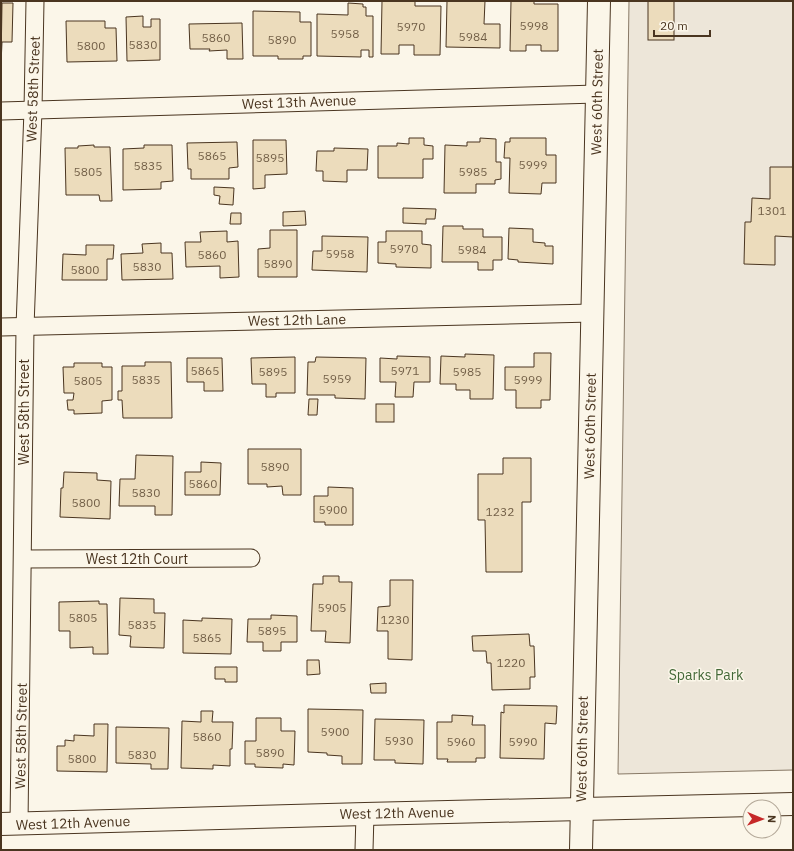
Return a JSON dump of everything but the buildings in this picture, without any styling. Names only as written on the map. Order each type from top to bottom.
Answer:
[{"type":"street","name":"West 58th Street","points":[[10,824],[23,559],[25,327],[33,110],[35,1]]},
{"type":"street","name":"West 60th Street","points":[[581,850],[599,1]]},
{"type":"street","name":"West 13th Avenue","points":[[1,111],[597,94]]},
{"type":"street","name":"West 12th Lane","points":[[1,327],[592,313]]},
{"type":"street","name":"West 12th Court","points":[[23,559],[251,558]]},
{"type":"street","name":"West 12th Avenue","points":[[10,824],[793,804]]},
{"type":"street","points":[[364,850],[365,814]]},
{"type":"green space","name":"Sparks Park","points":[[629,1],[793,1],[793,770],[618,774]]}]
